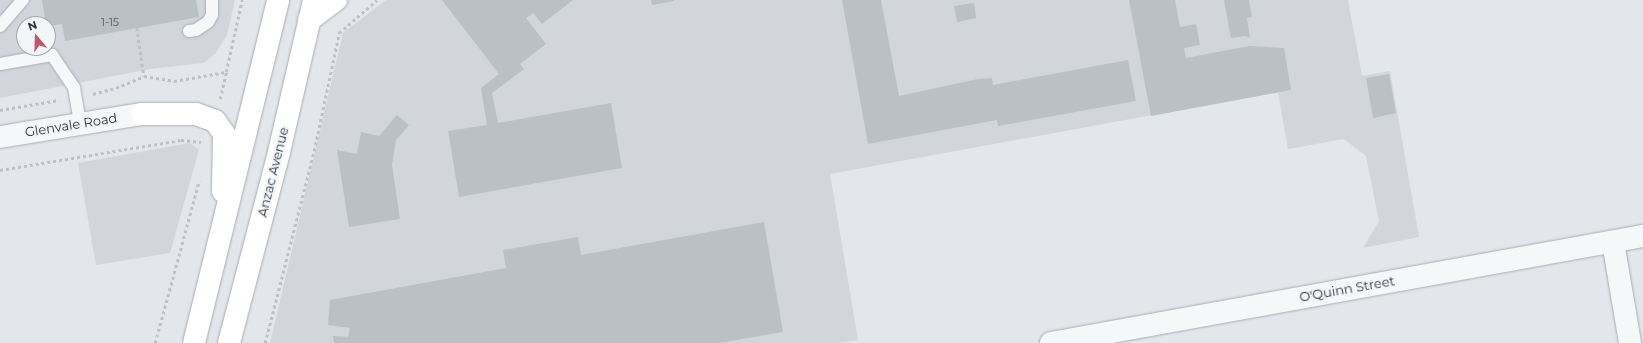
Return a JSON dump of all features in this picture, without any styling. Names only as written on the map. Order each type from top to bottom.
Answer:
[{"type":"highway","points":[[194,343],[222,236],[278,0]]},
{"type":"highway","points":[[312,10],[336,0]]},
{"type":"highway","name":"Anzac Avenue","points":[[229,343],[279,152],[312,10]]},
{"type":"highway","points":[[142,114],[196,114],[215,121],[224,134],[222,236]]},
{"type":"street","name":"Glenvale Road","points":[[0,137],[142,114]]},
{"type":"street","name":"O'Quinn Street","points":[[1051,343],[1643,236]]},
{"type":"street","points":[[1613,242],[1630,343]]},
{"type":"lane","points":[[0,26],[23,0]]},
{"type":"lane","points":[[189,31],[196,30],[208,22],[213,7],[212,0]]},
{"type":"lane","points":[[0,64],[52,55],[74,88],[80,123]]},
{"type":"path","points":[[0,170],[181,140],[209,144],[242,0]]},
{"type":"path","points":[[265,343],[314,152],[339,33],[377,0]]},
{"type":"path","points":[[137,28],[144,76],[174,81],[226,72]]},
{"type":"path","points":[[155,343],[201,174]]},
{"type":"shaded area","points":[[0,0],[235,0],[227,35],[215,54],[203,63],[150,69],[0,98]]},
{"type":"shaded area","points":[[386,0],[1348,0],[1362,76],[1390,71],[1419,237],[1363,248],[1379,221],[1366,156],[1344,139],[1288,149],[1278,92],[830,174],[858,340],[840,343],[270,343],[343,33]]},
{"type":"shaded area","points":[[190,143],[199,150],[170,253],[96,265],[78,163]]},
{"type":"building","points":[[42,0],[196,0],[199,17],[65,41],[62,24],[56,25],[56,16],[45,16]]},
{"type":"building","points":[[442,0],[573,0],[542,24],[533,13],[526,18],[546,44],[520,64],[524,69],[492,93],[498,123],[611,103],[622,168],[459,197],[448,131],[487,125],[481,88],[499,74]]},
{"type":"building","points":[[651,0],[674,0],[674,1],[652,5]]},
{"type":"building","points":[[842,0],[881,0],[899,96],[978,79],[992,78],[993,85],[1128,60],[1136,101],[998,126],[997,120],[868,144]]},
{"type":"building","points":[[1129,0],[1175,0],[1180,27],[1196,24],[1200,45],[1184,48],[1186,58],[1249,46],[1284,48],[1291,90],[1151,116]]},
{"type":"building","points":[[1224,0],[1249,0],[1252,17],[1247,18],[1250,38],[1245,36],[1231,38]]},
{"type":"building","points":[[974,3],[976,18],[957,22],[954,6]]},
{"type":"building","points":[[1389,74],[1396,113],[1373,118],[1366,78]]},
{"type":"building","points":[[397,115],[409,125],[396,140],[392,165],[400,219],[349,227],[337,150],[357,154],[361,132],[379,136]]},
{"type":"building","points":[[764,222],[783,332],[719,343],[334,343],[333,336],[348,337],[350,328],[328,325],[330,300],[506,268],[503,250],[578,237],[581,255]]}]
